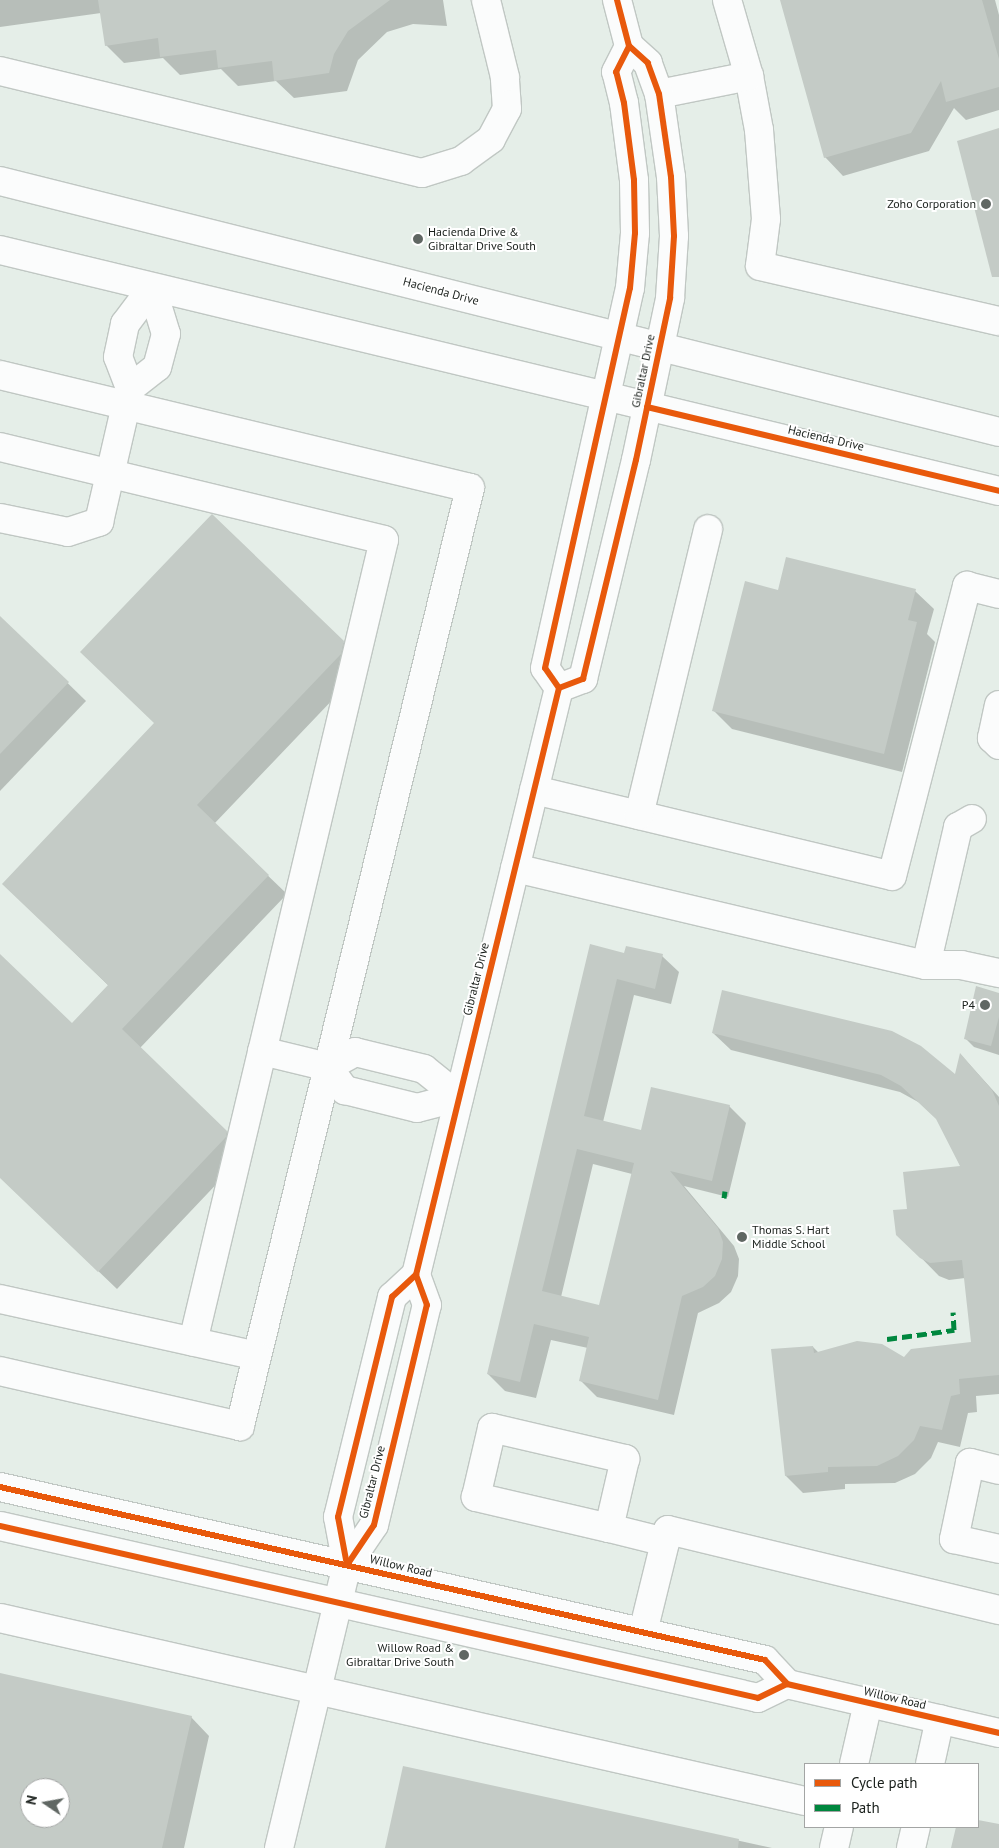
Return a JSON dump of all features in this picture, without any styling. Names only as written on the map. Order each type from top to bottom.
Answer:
[{"type":"street","points":[[0,71],[422,173],[461,161],[491,140],[507,109],[505,77],[486,0]]},
{"type":"street","points":[[559,688],[545,668],[620,338],[630,288],[635,233],[634,180],[624,103],[616,72],[629,46],[617,0]]},
{"type":"street","points":[[727,0],[749,76],[758,130],[766,219],[760,266],[999,321]]},
{"type":"street","name":"Gibraltar Drive","points":[[347,1566],[338,1517],[392,1298],[416,1275],[559,688],[583,679],[647,407],[670,298],[674,236],[671,177],[659,94],[648,64],[629,46]]},
{"type":"street","points":[[659,94],[749,76]]},
{"type":"street","name":"Hacienda Drive","points":[[0,181],[999,432]]},
{"type":"street","name":"Hacienda Drive","points":[[0,250],[607,398],[999,490]]},
{"type":"street","points":[[129,397],[157,367],[166,334],[152,288]]},
{"type":"street","points":[[0,518],[68,532],[99,522],[129,397],[118,357],[123,332],[125,324],[152,288]]},
{"type":"street","points":[[0,375],[129,397],[470,488],[240,1426],[0,1371]]},
{"type":"street","points":[[0,447],[384,540],[193,1342]]},
{"type":"street","points":[[639,815],[708,529]]},
{"type":"street","points":[[534,790],[892,876],[967,586],[999,594]]},
{"type":"street","points":[[999,705],[992,738],[999,745]]},
{"type":"street","points":[[926,965],[958,827],[972,819]]},
{"type":"street","points":[[515,868],[926,965],[961,964],[999,973]]},
{"type":"street","points":[[262,1051],[328,1068],[345,1090],[417,1108],[459,1097]]},
{"type":"street","points":[[328,1068],[355,1052],[424,1069],[459,1097]]},
{"type":"street","name":"Gibraltar Drive","points":[[279,1848],[347,1566],[374,1525],[425,1315],[427,1305],[416,1275]]},
{"type":"street","points":[[0,1299],[257,1356]]},
{"type":"street","points":[[609,1528],[626,1459],[492,1428],[476,1496],[665,1542]]},
{"type":"street","points":[[999,1470],[970,1463],[954,1539],[999,1549]]},
{"type":"street","name":"Willow Road","points":[[0,1487],[765,1660],[787,1684],[999,1733]]},
{"type":"street","points":[[0,1526],[758,1698],[787,1684]]},
{"type":"street","points":[[643,1632],[668,1530],[999,1610]]},
{"type":"street","points":[[0,1618],[804,1801]]},
{"type":"street","points":[[854,1763],[868,1703]]},
{"type":"street","points":[[930,1763],[940,1719]]},
{"type":"street","points":[[834,1848],[839,1828]]},
{"type":"street","points":[[911,1848],[916,1828]]},
{"type":"building","points":[[98,0],[390,0],[348,31],[334,54],[329,73],[274,81],[272,61],[218,68],[216,50],[160,57],[158,38],[105,46]]},
{"type":"building","points":[[780,0],[982,0],[999,59],[999,87],[946,102],[941,81],[911,133],[824,158]]},
{"type":"building","name":"Zoho Corporation","points":[[999,128],[999,277],[992,277],[957,141]]},
{"type":"building","points":[[212,514],[344,641],[341,654],[197,805],[269,875],[122,1029],[227,1131],[226,1137],[98,1272],[0,1178],[0,954],[72,1023],[108,985],[2,884],[154,723],[80,652]]},
{"type":"building","points":[[786,557],[916,589],[908,620],[917,622],[884,754],[712,711],[745,581],[778,590]]},
{"type":"building","points":[[0,616],[69,682],[0,754]]},
{"type":"building","points":[[590,944],[624,953],[626,946],[663,954],[655,989],[617,979],[584,1116],[641,1130],[651,1087],[730,1105],[712,1181],[670,1171],[718,1228],[723,1242],[722,1259],[715,1276],[703,1287],[682,1296],[658,1400],[579,1381],[589,1337],[534,1324],[520,1382],[487,1374]],"holes":[[[577,1149],[634,1163],[599,1305],[542,1291]]]},
{"type":"building","name":"P4","points":[[976,986],[999,993],[999,1017],[991,1046],[964,1039]]},
{"type":"building","points":[[722,990],[892,1031],[921,1046],[955,1074],[960,1053],[992,1090],[999,1106],[999,1375],[959,1379],[960,1394],[951,1396],[942,1430],[920,1426],[914,1440],[898,1456],[877,1466],[828,1467],[828,1472],[785,1476],[771,1349],[813,1346],[814,1353],[857,1341],[882,1344],[904,1357],[911,1349],[971,1342],[962,1260],[930,1263],[920,1258],[896,1235],[893,1210],[907,1209],[903,1172],[960,1166],[936,1119],[901,1086],[881,1075],[712,1033]]},
{"type":"building","points":[[0,1673],[192,1716],[162,1848],[0,1848]]},
{"type":"building","points":[[403,1766],[739,1839],[738,1848],[385,1848]]},
{"type":"building","points":[[979,1820],[999,1824],[999,1848],[951,1848],[956,1828],[979,1828]]},
{"type":"marked path","points":[[724,1198],[725,1191]]},
{"type":"marked path","points":[[887,1339],[954,1330],[953,1312]]},
{"type":"cycle path","points":[[559,688],[583,679],[636,460],[670,298],[674,236],[671,177],[659,94],[648,63],[629,46],[617,0]]},
{"type":"cycle path","points":[[347,1565],[338,1517],[392,1297],[416,1275],[559,688],[545,668],[630,288],[635,233],[634,180],[624,103],[616,72],[629,46]]},
{"type":"cycle path","points":[[647,407],[999,491]]},
{"type":"cycle path","points":[[347,1565],[374,1525],[427,1305],[416,1275]]},
{"type":"cycle path","points":[[0,1487],[765,1660],[787,1684],[999,1733]]},
{"type":"cycle path","points":[[0,1526],[758,1698],[787,1684]]},
{"type":"place","name":"Zoho Corporation","points":[[986,204]]},
{"type":"place","name":"Hacienda Drive & Gibraltar Drive South","points":[[418,239]]},
{"type":"place","name":"P4","points":[[985,1005]]},
{"type":"place","name":"Thomas S. Hart Middle School","points":[[742,1237]]},
{"type":"place","name":"Willow Road & Gibraltar Drive South","points":[[464,1655]]}]
